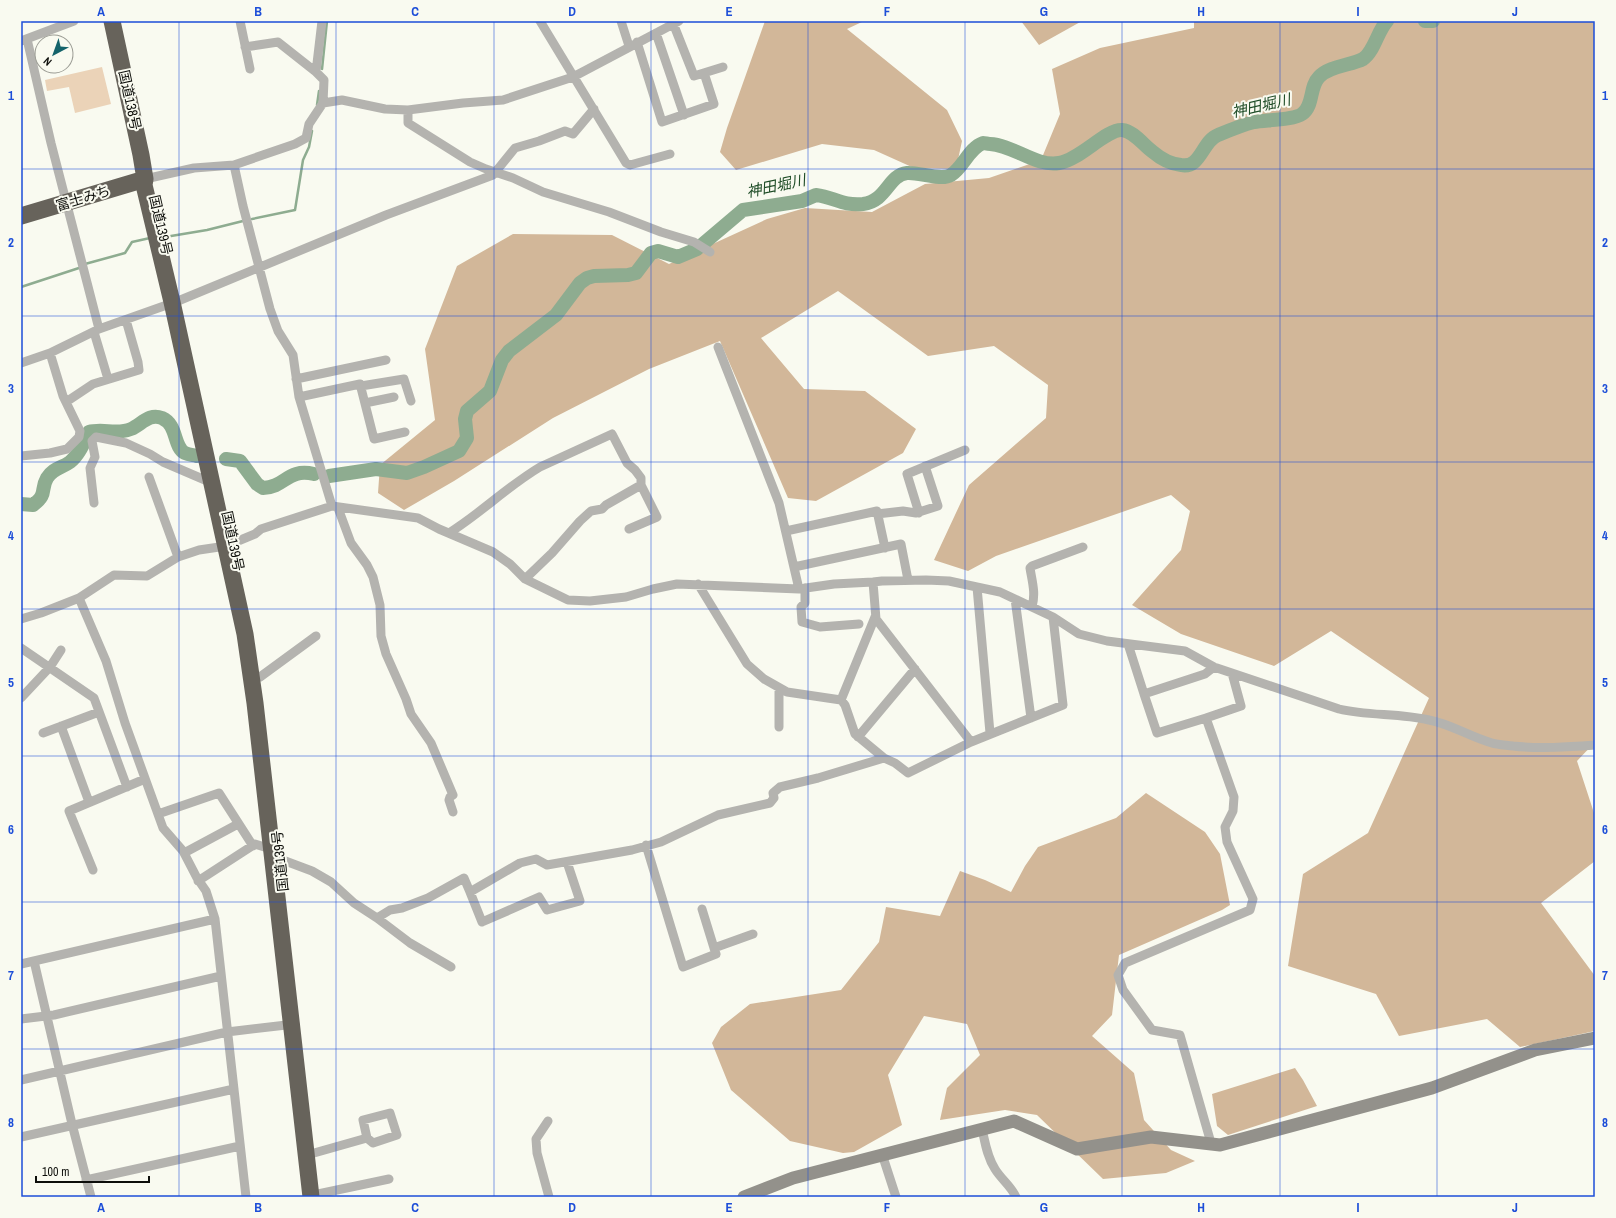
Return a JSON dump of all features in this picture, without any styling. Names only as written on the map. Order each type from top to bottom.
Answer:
[{"type":"highway","name":"国道138号","points":[[112,21],[130,97],[145,179]]},
{"type":"highway","name":"富士みち","points":[[21,216],[145,179]]},
{"type":"highway","name":"国道139号","points":[[145,179],[144,185],[175,302],[260,677],[275,854]]},
{"type":"highway","name":"国道139号","points":[[175,302],[212,483],[230,544],[245,634],[275,854],[316,1196]]},
{"type":"highway","name":"国道139号","points":[[295,1024],[314,1153],[316,1196]]},
{"type":"street","points":[[74,21],[24,40],[66,202],[108,379]]},
{"type":"street","points":[[240,21],[250,69]]},
{"type":"street","points":[[316,72],[322,21]]},
{"type":"street","points":[[540,21],[626,163],[630,165],[670,154]]},
{"type":"street","points":[[620,21],[633,44],[662,122],[714,104],[704,73]]},
{"type":"street","points":[[323,103],[342,100],[385,110],[408,110],[463,103],[503,100],[573,77],[676,22],[694,76],[722,67]]},
{"type":"street","points":[[656,33],[684,115]]},
{"type":"street","points":[[145,179],[194,168],[234,165],[295,144],[306,138],[309,124],[323,103],[324,80],[278,42],[245,47]]},
{"type":"street","points":[[21,363],[50,353],[96,331],[175,302],[386,215],[493,175],[515,148],[565,131],[573,134],[594,109]]},
{"type":"street","points":[[408,110],[408,123],[470,162],[513,178],[543,192],[609,212],[661,232],[694,242],[710,252]]},
{"type":"street","points":[[234,165],[243,206],[270,309],[278,331],[293,355],[299,397],[335,507],[351,543],[367,565],[373,577],[380,605],[381,636],[386,654],[411,714],[425,733],[437,754],[453,795],[449,800],[453,812]]},
{"type":"street","points":[[66,402],[93,384],[139,370],[126,320]]},
{"type":"street","points":[[718,347],[779,503],[794,568],[802,589],[805,603],[801,607],[802,622],[820,627],[858,624]]},
{"type":"street","points":[[21,456],[50,453],[67,449],[79,437],[80,431],[58,384],[50,353]]},
{"type":"street","points":[[296,379],[386,360]]},
{"type":"street","points":[[299,397],[360,384],[361,386],[404,379],[411,401]]},
{"type":"street","points":[[361,386],[374,439],[405,432]]},
{"type":"street","points":[[365,403],[394,397]]},
{"type":"street","points":[[449,533],[472,518],[529,473],[612,434],[627,463],[641,478],[641,485],[657,517],[629,529]]},
{"type":"street","points":[[94,503],[90,468],[95,457],[92,441],[96,437],[126,443],[163,462],[212,483]]},
{"type":"street","points":[[919,513],[907,474],[965,450]]},
{"type":"street","points":[[877,514],[903,511],[919,513],[938,506],[925,466]]},
{"type":"street","points":[[149,477],[178,558]]},
{"type":"street","points":[[526,579],[591,511],[602,509],[606,505],[641,485]]},
{"type":"street","points":[[21,619],[79,598],[114,575],[147,576],[178,558],[199,550],[230,544],[255,534],[261,529],[335,507],[391,513],[418,518],[493,552],[510,564],[526,579],[568,600],[590,601],[626,597],[677,584],[770,589],[802,589],[834,584],[882,581],[949,581],[1000,592],[1053,616],[1079,634],[1107,641],[1185,651],[1214,667],[1345,710],[1409,716],[1431,720],[1454,727],[1493,744],[1527,748],[1566,748],[1595,745]]},
{"type":"street","points":[[786,531],[877,511],[885,548]]},
{"type":"street","points":[[794,568],[901,544],[908,580]]},
{"type":"street","points":[[1032,606],[1034,599],[1034,585],[1030,568],[1083,547]]},
{"type":"street","points":[[841,700],[875,617],[873,582]]},
{"type":"street","points":[[698,584],[747,664],[764,679],[787,692],[841,700],[845,705],[855,734],[884,758],[908,773],[990,733],[1063,706],[1053,616]]},
{"type":"street","points":[[977,587],[990,733]]},
{"type":"street","points":[[79,598],[106,661],[125,723],[163,828],[184,852],[198,881],[206,892],[215,919],[246,1197]]},
{"type":"street","points":[[1015,599],[1031,718]]},
{"type":"street","points":[[875,617],[971,742]]},
{"type":"street","points":[[260,677],[316,636]]},
{"type":"street","points":[[1128,644],[1157,733],[1241,706],[1232,673]]},
{"type":"street","points":[[21,648],[94,698],[127,787]]},
{"type":"street","points":[[21,698],[50,667],[61,650]]},
{"type":"street","points":[[1144,694],[1205,674],[1214,667]]},
{"type":"street","points":[[858,737],[914,669]]},
{"type":"street","points":[[779,688],[779,727]]},
{"type":"street","points":[[43,733],[99,712]]},
{"type":"street","points":[[1206,718],[1234,797],[1233,811],[1225,827],[1227,842],[1253,899],[1250,910],[1125,964],[1118,975],[1123,990],[1152,1030],[1180,1034],[1211,1143]]},
{"type":"street","points":[[61,726],[89,802]]},
{"type":"street","points":[[470,892],[520,863],[536,859],[547,866],[632,850],[646,845],[662,842],[718,815],[770,803],[774,798],[773,793],[780,787],[818,778],[884,758]]},
{"type":"street","points":[[93,870],[69,811],[145,779]]},
{"type":"street","points":[[158,814],[219,793],[253,846]]},
{"type":"street","points":[[184,852],[238,824]]},
{"type":"street","points":[[198,881],[255,844],[287,861],[312,871],[331,882],[354,903],[410,943],[450,967]]},
{"type":"street","points":[[646,845],[683,968],[716,954],[702,909]]},
{"type":"street","points":[[377,918],[390,910],[402,908],[428,898],[464,878],[482,922],[539,897],[547,910],[580,901],[567,862]]},
{"type":"street","points":[[21,964],[215,919]]},
{"type":"street","points":[[714,948],[753,934]]},
{"type":"street","points":[[34,961],[72,1124],[91,1197]]},
{"type":"street","points":[[21,1019],[54,1015],[221,976]]},
{"type":"street","points":[[21,1080],[227,1032],[295,1024]]},
{"type":"street","points":[[744,1197],[793,1178],[1014,1120],[1077,1149],[1151,1137],[1220,1145],[1432,1088],[1535,1050],[1595,1038]]},
{"type":"street","points":[[21,1137],[72,1124],[234,1089]]},
{"type":"street","points":[[548,1121],[536,1139],[537,1153],[549,1197]]},
{"type":"street","points":[[982,1129],[989,1158],[995,1169],[1010,1186],[1016,1197]]},
{"type":"street","points":[[314,1153],[367,1138]]},
{"type":"street","points":[[86,1180],[240,1146]]},
{"type":"street","points":[[882,1154],[896,1197]]},
{"type":"street","points":[[316,1196],[389,1179]]},
{"type":"shaded area","points":[[765,21],[864,21],[847,29],[947,110],[962,141],[956,169],[914,168],[874,150],[822,144],[736,170],[720,152]]},
{"type":"shaded area","points":[[1021,21],[1082,21],[1039,45]]},
{"type":"shaded area","points":[[1194,21],[1595,21],[1595,742],[1577,761],[1595,816],[1595,861],[1541,903],[1595,976],[1595,1031],[1520,1047],[1487,1019],[1399,1036],[1376,994],[1288,966],[1303,874],[1368,833],[1429,698],[1331,631],[1274,666],[1181,634],[1132,605],[1181,550],[1190,511],[1171,495],[996,556],[968,571],[934,560],[969,485],[1046,418],[1048,385],[994,346],[928,356],[838,291],[761,338],[804,389],[865,391],[916,429],[903,453],[816,501],[788,498],[720,341],[649,369],[553,418],[454,481],[404,510],[378,493],[380,465],[435,420],[425,349],[457,266],[513,234],[612,235],[669,264],[767,219],[805,208],[872,212],[925,184],[989,178],[1041,160],[1060,114],[1052,69],[1100,48],[1194,28]]},
{"type":"shaded area","points":[[102,67],[111,104],[75,113],[69,87],[47,91],[45,80]]},
{"type":"shaded area","points":[[1146,793],[1205,832],[1220,854],[1230,905],[1222,910],[1119,955],[1112,1015],[1092,1036],[1134,1073],[1144,1120],[1171,1150],[1195,1161],[1166,1173],[1103,1179],[1037,1115],[1005,1110],[940,1120],[947,1088],[980,1055],[967,1024],[924,1016],[888,1075],[902,1125],[854,1152],[843,1153],[790,1141],[731,1090],[712,1043],[721,1027],[750,1004],[841,990],[879,942],[886,907],[940,916],[960,871],[1011,892],[1025,866],[1038,847],[1116,818]]},
{"type":"shaded area","points":[[1295,1068],[1317,1106],[1228,1135],[1217,1126],[1212,1094]]},
{"type":"waterway","points":[[322,69],[327,21]]},
{"type":"waterway","name":"神田堀川","points":[[329,476],[376,469],[407,473],[459,451],[467,438],[465,419],[467,411],[490,391],[502,360],[509,351],[556,315],[580,283],[587,278],[594,276],[628,275],[636,273],[651,253],[658,251],[678,257],[697,249],[743,210],[802,201],[816,195],[849,204],[863,204],[871,202],[877,198],[895,178],[901,175],[907,173],[936,177],[947,177],[951,175],[959,168],[970,153],[983,143],[999,145],[1042,162],[1059,163],[1067,161],[1108,134],[1122,130],[1131,133],[1162,158],[1177,164],[1188,165],[1193,163],[1208,143],[1218,135],[1254,122],[1286,119],[1302,114],[1306,111],[1314,86],[1319,77],[1328,70],[1358,61],[1367,56],[1387,21]]},
{"type":"waterway","name":"神田堀川","points":[[1425,21],[1433,21]]},
{"type":"waterway","points":[[317,105],[319,91]]},
{"type":"waterway","points":[[252,219],[295,210],[303,160],[309,147],[312,131]]},
{"type":"waterway","points":[[171,236],[207,230],[243,221]]},
{"type":"waterway","points":[[85,264],[125,253],[132,242],[150,238]]},
{"type":"waterway","points":[[21,287],[82,267]]},
{"type":"waterway","name":"神田堀川","points":[[21,504],[33,505],[41,498],[45,482],[49,475],[70,462],[76,456],[89,432],[126,431],[149,418],[162,418],[171,426],[181,450],[187,454],[197,456]]},
{"type":"waterway","name":"神田堀川","points":[[226,459],[240,461],[257,484],[263,488],[277,485],[298,474],[314,474]]}]
